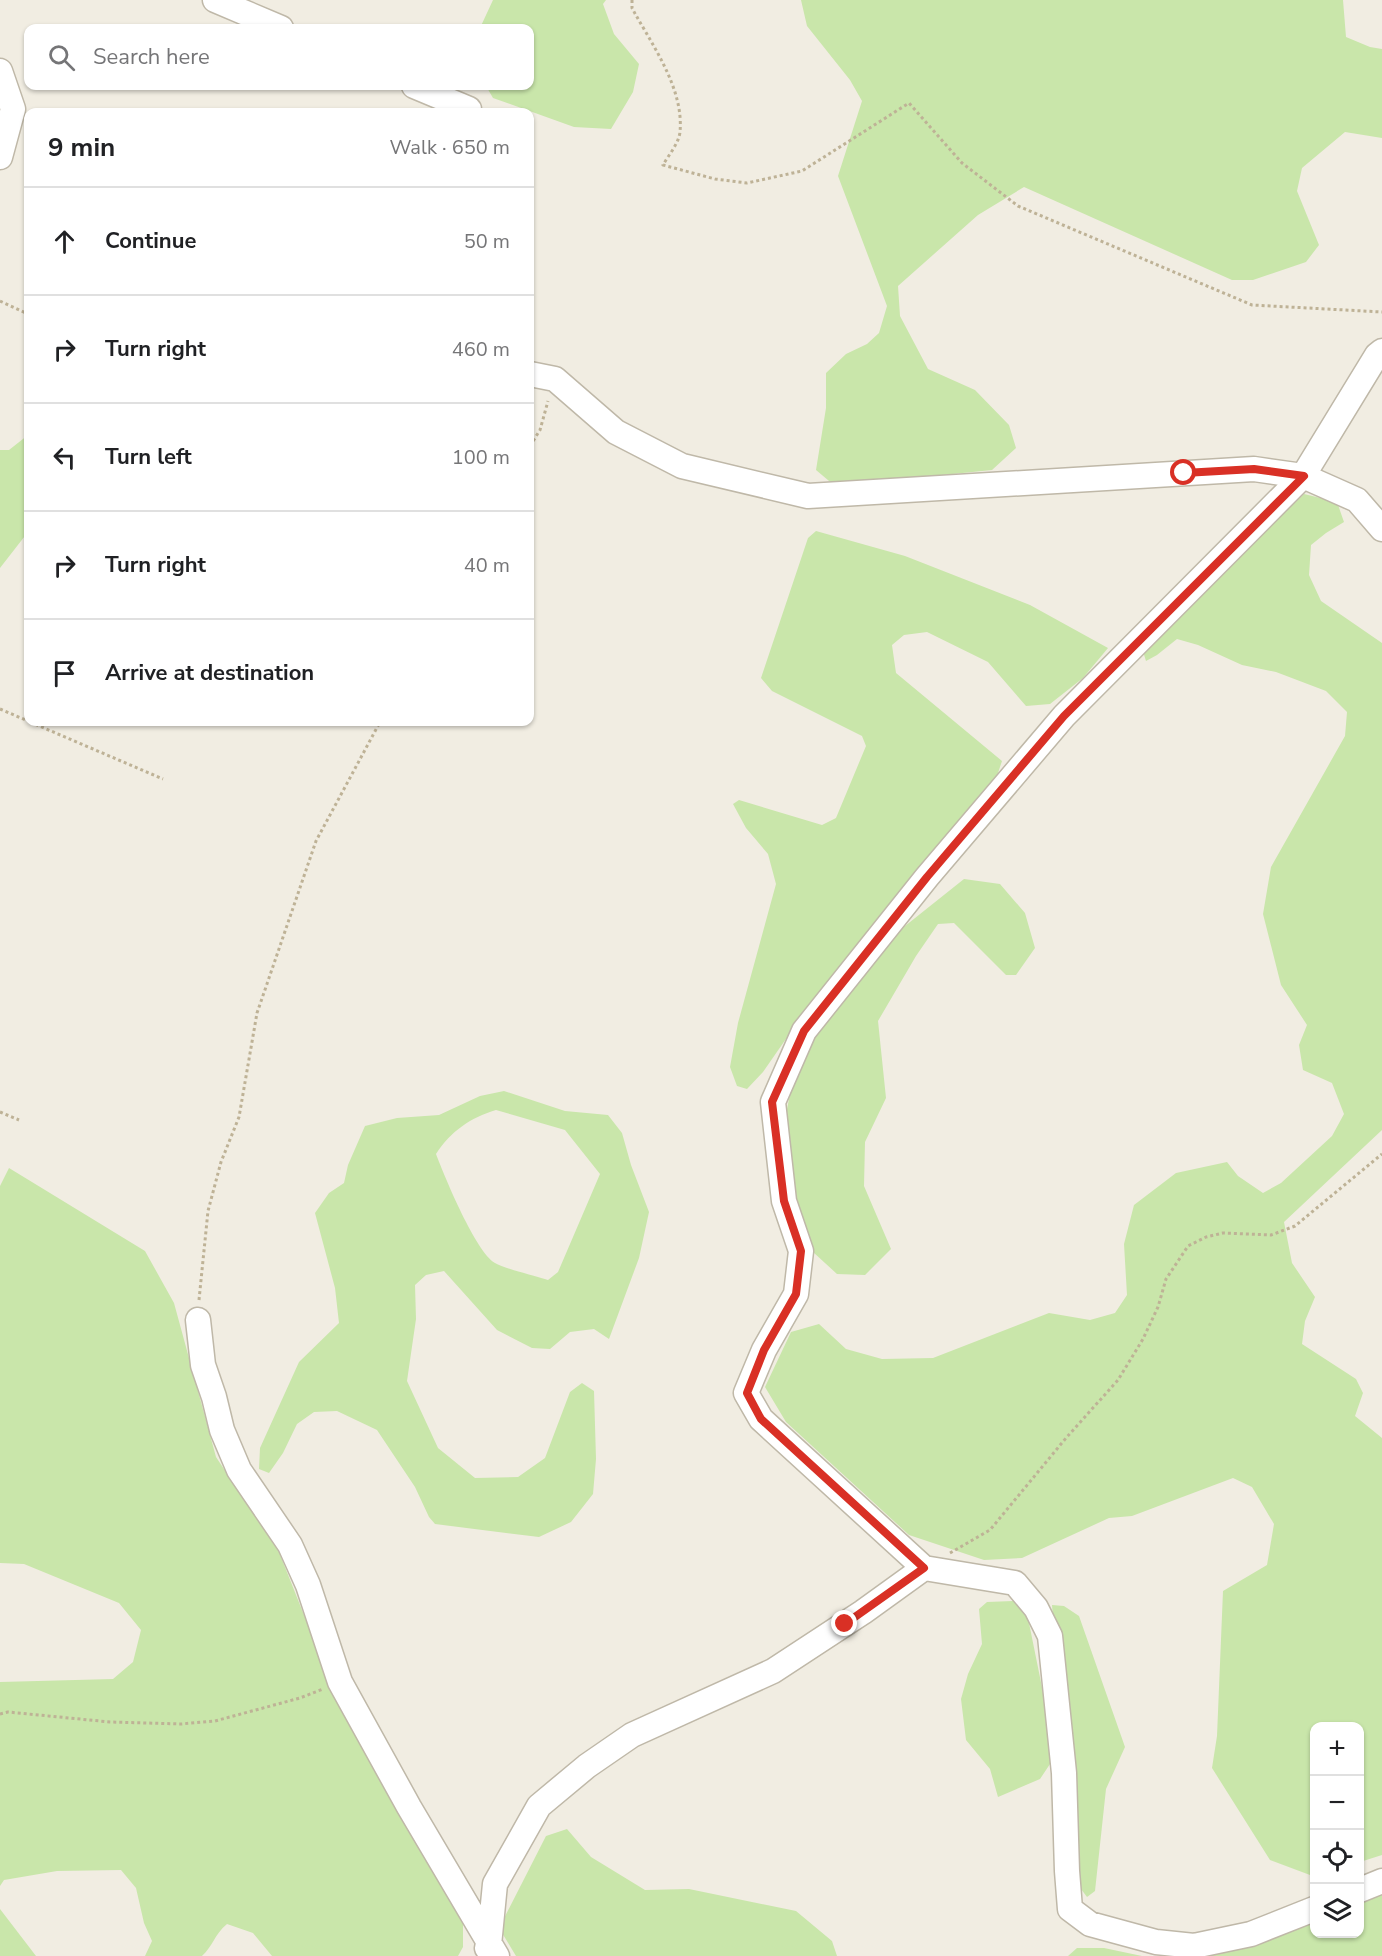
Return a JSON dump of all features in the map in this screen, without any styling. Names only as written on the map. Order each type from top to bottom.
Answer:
[{"type":"street","points":[[215,0],[272,24]]},
{"type":"street","points":[[0,71],[13,109],[0,158]]},
{"type":"street","points":[[424,90],[467,108]]},
{"type":"street","points":[[1310,1910],[1251,1934],[1194,1946],[1156,1942],[1090,1924],[1070,1909],[1064,1773],[1050,1636],[1036,1608],[1015,1583],[924,1568],[761,1419],[747,1393],[764,1350],[796,1294],[801,1251],[784,1201],[772,1102],[804,1031],[927,877],[1064,716],[1304,476],[1377,354],[1382,351]]},
{"type":"street","points":[[534,375],[555,379],[616,432],[682,466],[808,496],[1254,469],[1304,476],[1357,500],[1382,529]]},
{"type":"street","points":[[198,1320],[203,1365],[222,1430],[239,1470],[290,1545],[308,1585],[340,1682],[488,1952]]},
{"type":"street","points":[[488,1952],[495,1884],[539,1806],[586,1766],[632,1735],[773,1671],[863,1612],[924,1568]]},
{"type":"street","points":[[1364,1888],[1382,1881]]},
{"type":"path","points":[[633,0],[632,8],[665,66],[677,97],[680,134],[663,165],[715,179],[747,183],[802,171],[909,103],[962,163],[1018,206],[1252,305],[1382,312]]},
{"type":"path","points":[[0,302],[24,312]]},
{"type":"path","points":[[534,440],[540,430],[555,379]]},
{"type":"path","points":[[0,709],[24,719]]},
{"type":"path","points":[[41,726],[163,778]]},
{"type":"path","points":[[198,1320],[208,1211],[221,1162],[239,1117],[257,1013],[316,841],[378,726]]},
{"type":"path","points":[[0,1112],[19,1120]]},
{"type":"path","points":[[924,1568],[990,1530],[1066,1438],[1118,1380],[1143,1340],[1158,1307],[1166,1278],[1188,1246],[1206,1237],[1223,1233],[1271,1234],[1295,1226],[1382,1154]]},
{"type":"path","points":[[0,1714],[8,1712],[110,1722],[181,1724],[215,1721],[300,1698],[340,1682]]},
{"type":"green space","points":[[493,0],[606,0],[603,4],[614,34],[639,64],[633,92],[611,129],[574,127],[534,113],[534,108],[521,108],[493,98],[488,90],[534,90],[534,24],[482,24]]},
{"type":"green space","points":[[801,0],[1343,0],[1346,37],[1370,47],[1382,49],[1382,138],[1345,132],[1302,168],[1297,191],[1319,245],[1306,262],[1253,280],[1232,280],[1024,187],[978,215],[898,286],[900,316],[928,369],[975,390],[1009,425],[1016,448],[992,470],[835,486],[816,470],[826,408],[826,373],[846,354],[867,344],[879,333],[887,306],[838,176],[862,101],[850,80],[807,26]]},
{"type":"green space","points":[[24,438],[24,537],[0,568],[0,450],[9,450]]},
{"type":"green space","points":[[1304,494],[1337,502],[1344,522],[1311,545],[1309,575],[1321,601],[1382,643],[1382,1130],[1284,1222],[1292,1263],[1315,1297],[1305,1321],[1302,1344],[1356,1379],[1363,1393],[1355,1416],[1382,1438],[1382,1855],[1364,1861],[1364,1722],[1310,1722],[1310,1875],[1270,1860],[1212,1768],[1217,1736],[1223,1591],[1267,1565],[1274,1524],[1252,1487],[1233,1478],[1132,1516],[1109,1518],[1022,1558],[984,1560],[909,1535],[786,1422],[765,1387],[791,1332],[819,1324],[846,1349],[882,1359],[933,1358],[1049,1313],[1090,1320],[1115,1313],[1127,1295],[1124,1244],[1134,1205],[1176,1173],[1227,1162],[1238,1176],[1263,1193],[1281,1183],[1332,1136],[1344,1114],[1332,1083],[1303,1070],[1299,1045],[1307,1025],[1281,985],[1263,914],[1271,867],[1345,736],[1347,712],[1326,691],[1276,672],[1242,665],[1198,645],[1177,639],[1146,661],[1142,648]]},
{"type":"green space","points":[[816,531],[905,556],[1030,605],[1108,648],[1083,678],[1050,704],[1026,706],[988,662],[927,632],[904,635],[892,645],[896,673],[1002,761],[996,779],[813,1000],[763,1072],[747,1089],[737,1086],[730,1067],[738,1023],[776,884],[768,854],[746,828],[733,804],[739,800],[822,825],[836,818],[866,746],[862,736],[772,691],[761,678],[808,538]]},
{"type":"green space","points":[[964,879],[1000,884],[1025,913],[1035,948],[1016,975],[1006,975],[954,923],[938,924],[916,956],[878,1021],[886,1098],[865,1142],[864,1186],[891,1249],[865,1275],[837,1274],[813,1252],[786,1171],[786,1114],[797,1059],[900,930]]},
{"type":"green space","points":[[504,1091],[565,1111],[608,1115],[622,1133],[631,1165],[649,1212],[639,1258],[609,1339],[594,1329],[570,1332],[550,1349],[532,1348],[497,1330],[444,1271],[426,1275],[415,1285],[416,1319],[407,1381],[438,1448],[475,1478],[518,1477],[545,1458],[570,1392],[582,1383],[594,1391],[596,1459],[593,1494],[571,1522],[539,1537],[435,1524],[429,1517],[415,1487],[377,1430],[337,1411],[314,1412],[297,1424],[283,1453],[269,1473],[259,1469],[260,1448],[299,1362],[339,1323],[335,1288],[315,1213],[329,1193],[344,1183],[348,1165],[365,1126],[397,1118],[439,1115],[480,1096]],"holes":[[[496,1110],[565,1130],[600,1174],[558,1272],[548,1280],[500,1265],[487,1256],[470,1230],[436,1154],[462,1126]]]},
{"type":"green space","points":[[9,1168],[145,1251],[174,1303],[216,1457],[279,1552],[325,1668],[463,1921],[463,1947],[458,1956],[272,1956],[253,1933],[227,1924],[202,1956],[145,1956],[152,1941],[144,1923],[136,1888],[121,1870],[57,1871],[4,1880],[0,1886],[0,1682],[113,1679],[133,1662],[141,1630],[119,1603],[24,1564],[0,1563],[0,1186]]},
{"type":"green space","points":[[1013,1601],[1028,1618],[1048,1717],[1052,1761],[1040,1779],[998,1797],[990,1769],[966,1740],[961,1699],[968,1674],[982,1644],[979,1609],[987,1602]]},
{"type":"green space","points":[[1052,1605],[1064,1606],[1079,1616],[1125,1747],[1106,1789],[1095,1891],[1087,1897],[1075,1881]]},
{"type":"green space","points":[[567,1829],[591,1857],[645,1890],[689,1889],[796,1911],[832,1941],[837,1956],[516,1956],[499,1928],[546,1836]]},
{"type":"green space","points":[[1382,1894],[1382,1956],[1200,1956],[1244,1948],[1310,1924],[1310,1938],[1364,1938],[1364,1901]]},
{"type":"green space","points":[[0,1909],[36,1956],[0,1956]]},
{"type":"green space","points":[[1077,1948],[1104,1948],[1142,1956],[1068,1956]]},
{"type":"route","points":[[845,1624],[924,1568],[761,1419],[747,1393],[764,1350],[796,1294],[801,1251],[784,1201],[772,1102],[804,1031],[927,877],[1064,716],[1304,476],[1254,469],[1184,473]]}]
